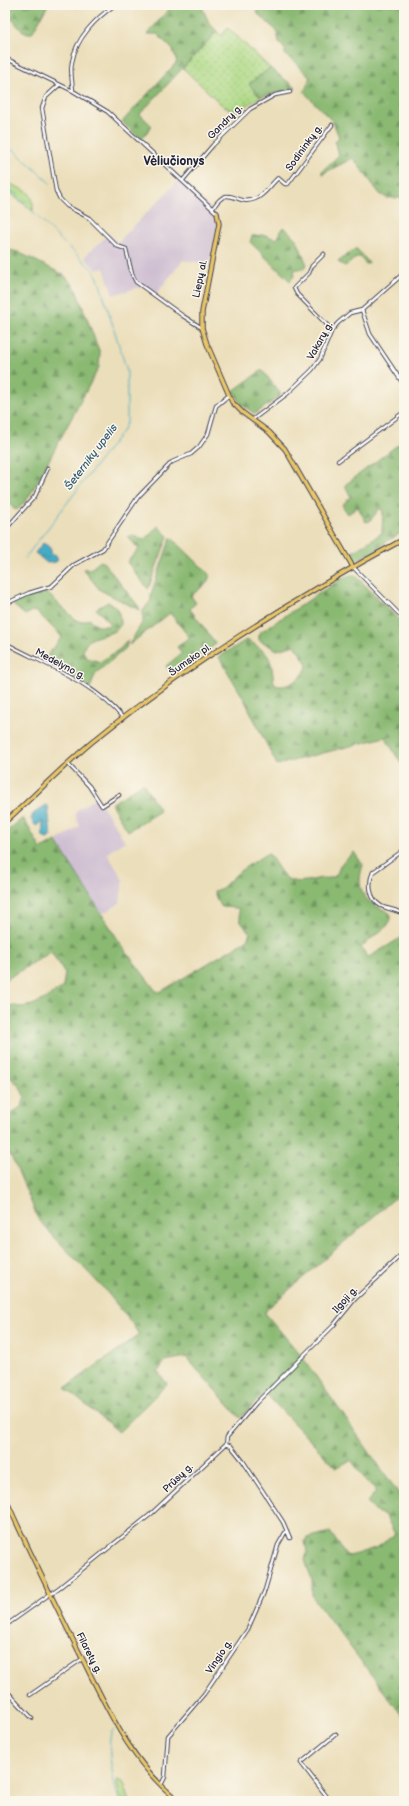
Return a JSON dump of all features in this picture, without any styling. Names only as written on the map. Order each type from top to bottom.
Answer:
[{"type":"main road","name":"Liepų al.","points":[[217,212],[219,224],[202,306],[202,328],[207,344],[228,396],[235,406],[269,432],[285,449],[353,567]]},
{"type":"main road","name":"Šumsko pl.","points":[[5,822],[92,743],[214,653],[353,567],[404,539]]},
{"type":"main road","name":"Filaretų g.","points":[[5,1497],[50,1594],[128,1746],[141,1764],[161,1785],[180,1801]]},
{"type":"street","points":[[73,91],[72,61],[80,42],[95,21],[115,5]]},
{"type":"street","name":"Liepų al.","points":[[5,58],[73,91],[108,112],[217,212]]},
{"type":"street","points":[[51,80],[52,90]]},
{"type":"street","points":[[59,84],[46,97],[42,108],[56,191],[60,199],[79,214],[89,218],[117,246],[126,249],[132,274],[136,282],[182,316],[202,328]]},
{"type":"street","name":"Gandrų g.","points":[[183,180],[213,145],[250,109],[275,95],[290,92]]},
{"type":"street","name":"Sodininkų g.","points":[[213,208],[223,196],[229,196],[247,201],[256,199],[278,178],[285,184],[288,184],[332,125]]},
{"type":"street","points":[[324,254],[312,266],[309,273],[294,288],[297,294],[332,330]]},
{"type":"street","name":"Vakarų g.","points":[[252,420],[287,394],[312,370],[320,359],[332,330],[344,317],[362,310],[404,273]]},
{"type":"street","points":[[362,310],[367,328],[404,385]]},
{"type":"street","points":[[5,604],[29,593],[52,586],[74,565],[103,549],[135,501],[172,462],[188,456],[199,447],[208,434],[216,406],[228,396]]},
{"type":"street","points":[[338,461],[404,412]]},
{"type":"street","points":[[5,530],[35,496],[48,468]]},
{"type":"street","points":[[353,567],[404,619]]},
{"type":"street","name":"Medelyno g.","points":[[5,643],[71,677],[110,704],[124,718]]},
{"type":"street","points":[[68,764],[88,786],[102,806],[118,794]]},
{"type":"street","points":[[399,912],[376,902],[373,898],[370,884],[373,872],[404,850]]},
{"type":"street","name":"Ilgoji g.","points":[[226,1444],[227,1437],[237,1424],[333,1326],[367,1287],[404,1253]]},
{"type":"street","points":[[226,1444],[231,1446],[243,1461],[281,1518],[290,1538]]},
{"type":"street","name":"Prūsų g.","points":[[5,1626],[50,1594],[151,1514],[226,1444]]},
{"type":"street","name":"Vingio g.","points":[[161,1785],[165,1777],[168,1736],[204,1694],[248,1629],[264,1590],[278,1545],[287,1531]]},
{"type":"street","points":[[30,1695],[83,1659]]},
{"type":"street","points":[[5,1689],[32,1718]]},
{"type":"street","points":[[324,1801],[328,1798],[301,1763],[336,1734]]},
{"type":"shaded area","points":[[180,179],[214,212],[218,222],[209,264],[183,260],[156,294],[143,286],[113,295],[104,268],[96,270],[84,257],[109,234],[117,243]]},
{"type":"shaded area","points":[[97,797],[125,841],[107,853],[123,880],[120,903],[102,914],[56,841],[80,826],[76,818],[76,811]]},
{"type":"green space","points":[[5,5],[48,5],[32,33],[29,33],[18,27],[12,19],[7,21],[5,24]]},
{"type":"green space","points":[[173,5],[201,5],[209,23],[217,31],[140,114],[152,126],[141,139],[122,122],[177,62],[173,50],[157,34],[147,34]]},
{"type":"green space","points":[[254,5],[404,5],[404,198],[387,198],[380,194],[353,158],[322,174],[322,171],[339,155],[335,141],[339,137],[333,122],[304,92],[310,79],[309,77],[284,53],[286,51],[279,42],[277,31],[258,14]]},
{"type":"green space","points":[[228,28],[270,68],[249,84],[260,97],[237,112],[224,107],[183,68],[217,31],[221,36]]},
{"type":"green space","points":[[270,68],[296,88],[260,97],[249,84]]},
{"type":"green space","points":[[5,180],[29,193],[33,203],[33,211],[5,191]]},
{"type":"green space","points":[[282,228],[285,228],[297,240],[307,265],[303,269],[295,269],[294,276],[290,281],[250,242],[252,236],[265,235],[275,239],[278,238]]},
{"type":"green space","points":[[5,249],[18,252],[64,275],[75,287],[100,353],[99,367],[29,497],[17,510],[12,507],[5,498]]},
{"type":"green space","points":[[357,249],[369,263],[366,264],[359,256],[345,266],[338,262]]},
{"type":"green space","points":[[262,370],[280,393],[280,396],[255,414],[242,405],[233,391]]},
{"type":"green space","points":[[404,440],[404,531],[383,544],[381,548],[355,561],[349,555],[382,533],[383,510],[379,509],[370,521],[366,522],[358,507],[348,514],[342,505],[351,497],[345,485]]},
{"type":"green space","points":[[158,526],[168,536],[148,589],[127,562],[139,549],[128,537],[133,535],[144,540]]},
{"type":"green space","points":[[171,537],[210,575],[207,583],[191,596],[196,603],[190,609],[216,644],[173,675],[166,666],[182,653],[177,647],[190,638],[170,613],[129,645],[143,621],[143,611],[151,600],[151,594]]},
{"type":"green space","points":[[100,561],[104,563],[139,607],[139,610],[100,590],[83,569],[91,569]]},
{"type":"green space","points":[[355,575],[404,625],[404,768],[385,737],[277,765],[244,699],[219,657],[246,640],[262,650],[269,658],[274,684],[284,686],[295,681],[304,673],[307,664],[295,645],[277,650],[259,640],[259,633],[344,577]]},
{"type":"green space","points":[[43,592],[48,594],[76,620],[82,622],[89,619],[98,626],[108,626],[110,623],[96,609],[108,602],[118,609],[121,624],[117,629],[89,641],[85,645],[83,652],[87,658],[100,662],[120,649],[128,640],[126,648],[96,673],[90,688],[67,673],[42,662],[62,637],[37,612],[33,611],[25,615],[11,603]]},
{"type":"green space","points":[[143,783],[160,811],[128,831],[111,804]]},
{"type":"green space","points":[[23,818],[41,849],[56,841],[122,946],[156,991],[160,992],[247,940],[250,933],[241,922],[238,908],[222,907],[218,903],[214,891],[222,888],[240,871],[266,854],[269,854],[283,875],[292,881],[298,882],[335,876],[342,863],[354,852],[363,865],[360,884],[363,894],[372,903],[391,915],[388,925],[361,947],[369,957],[404,936],[404,1190],[267,1309],[265,1313],[303,1358],[404,1501],[404,1718],[312,1596],[312,1581],[305,1560],[307,1553],[305,1541],[307,1538],[330,1532],[346,1555],[350,1556],[378,1547],[395,1534],[385,1515],[376,1512],[367,1502],[376,1492],[376,1489],[367,1482],[351,1460],[336,1468],[265,1393],[240,1418],[186,1357],[165,1361],[158,1372],[167,1384],[119,1432],[65,1388],[139,1335],[131,1322],[106,1291],[39,1221],[15,1164],[5,1146],[5,1117],[21,1107],[25,1098],[19,1085],[5,1073],[5,1008],[12,1005],[19,1007],[32,1005],[39,1002],[63,987],[65,973],[51,952],[5,980],[5,833]]},
{"type":"green space","points":[[118,1779],[123,1781],[130,1801],[121,1801],[117,1783]]},
{"type":"water","points":[[45,543],[51,549],[51,554],[56,556],[58,560],[56,562],[47,563],[35,553],[42,544]]},
{"type":"water","points":[[46,805],[48,806],[51,836],[48,839],[44,838],[42,834],[43,822],[36,826],[31,819],[33,814]]},
{"type":"waterway","points":[[5,145],[16,152],[50,183]]},
{"type":"waterway","name":"Šeternikų upelis","points":[[5,184],[65,244]]},
{"type":"waterway","name":"Šeternikų upelis","points":[[25,558],[123,430],[127,422],[127,371],[98,278],[94,271],[69,247]]},
{"type":"waterway","points":[[114,1729],[111,1734],[110,1752],[115,1786],[119,1801]]},
{"type":"district","name":"Vėliučionys","points":[[174,161]]}]
